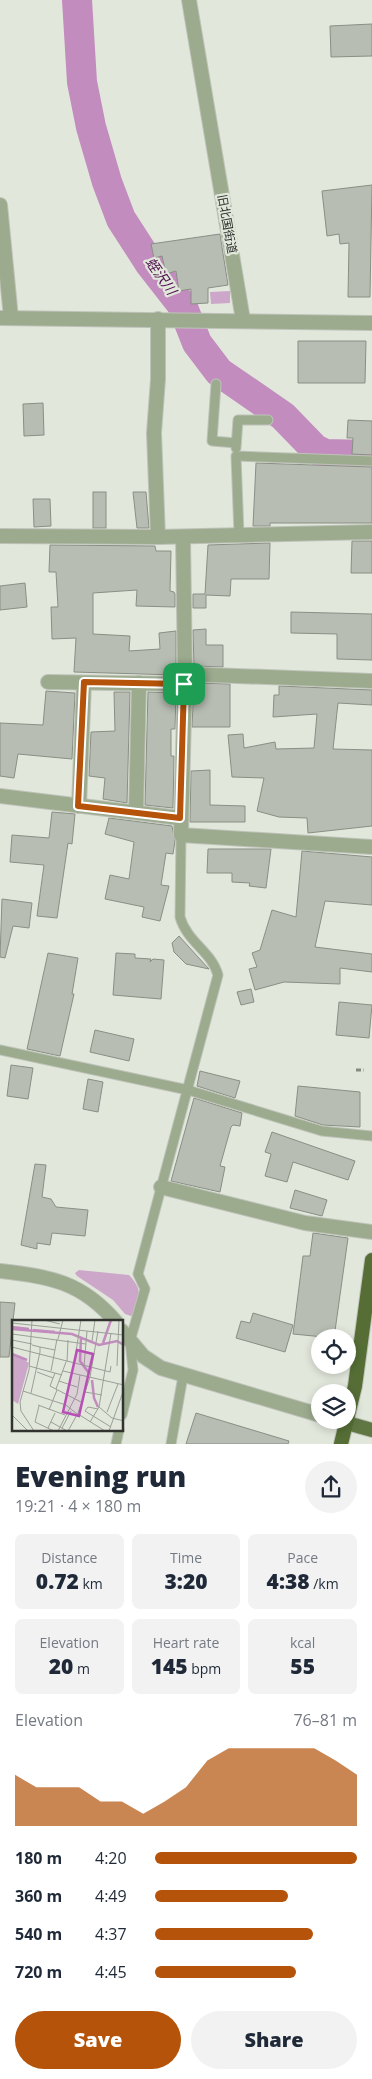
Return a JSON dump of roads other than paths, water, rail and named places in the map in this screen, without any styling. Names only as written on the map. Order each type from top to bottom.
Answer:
[{"type":"highway","points":[[355,1384],[372,1260]]},
{"type":"highway","points":[[341,1444],[342,1429]]},
{"type":"main road","points":[[356,1426],[372,1430]]},
{"type":"street","name":"旧北国街道","points":[[189,0],[243,320]]},
{"type":"street","points":[[0,205],[6,318],[158,318],[372,323]]},
{"type":"street","points":[[158,318],[158,379],[154,433],[158,537]]},
{"type":"street","points":[[0,536],[183,537],[372,532]]},
{"type":"street","points":[[183,537],[184,679],[181,834],[372,847]]},
{"type":"street","points":[[48,682],[139,683],[184,679],[372,681]]},
{"type":"street","points":[[78,806],[84,682]]},
{"type":"street","points":[[136,812],[139,683]]},
{"type":"street","points":[[0,796],[180,818]]},
{"type":"street","points":[[161,1187],[305,1224],[372,1232]]},
{"type":"street","points":[[0,1271],[38,1276],[74,1286],[100,1304],[114,1320]]},
{"type":"street","points":[[126,1336],[143,1356],[161,1368],[311,1412]]},
{"type":"lane","points":[[216,384],[212,441],[236,443]]},
{"type":"lane","points":[[240,534],[236,456],[238,420],[268,420]]},
{"type":"lane","points":[[236,456],[372,461]]},
{"type":"lane","points":[[124,1407],[133,1370],[126,1336],[145,1289],[138,1274],[218,975],[216,966],[184,930],[180,917],[181,834]]},
{"type":"lane","points":[[0,1050],[188,1090],[322,1131],[372,1136]]},
{"type":"lane","points":[[170,1444],[183,1376]]},
{"type":"waterway","name":"蛭沢川","points":[[77,0],[82,82],[91,127],[107,182],[121,219],[150,264],[182,305],[197,343],[219,372],[283,416],[315,449],[325,454],[372,455]]}]
